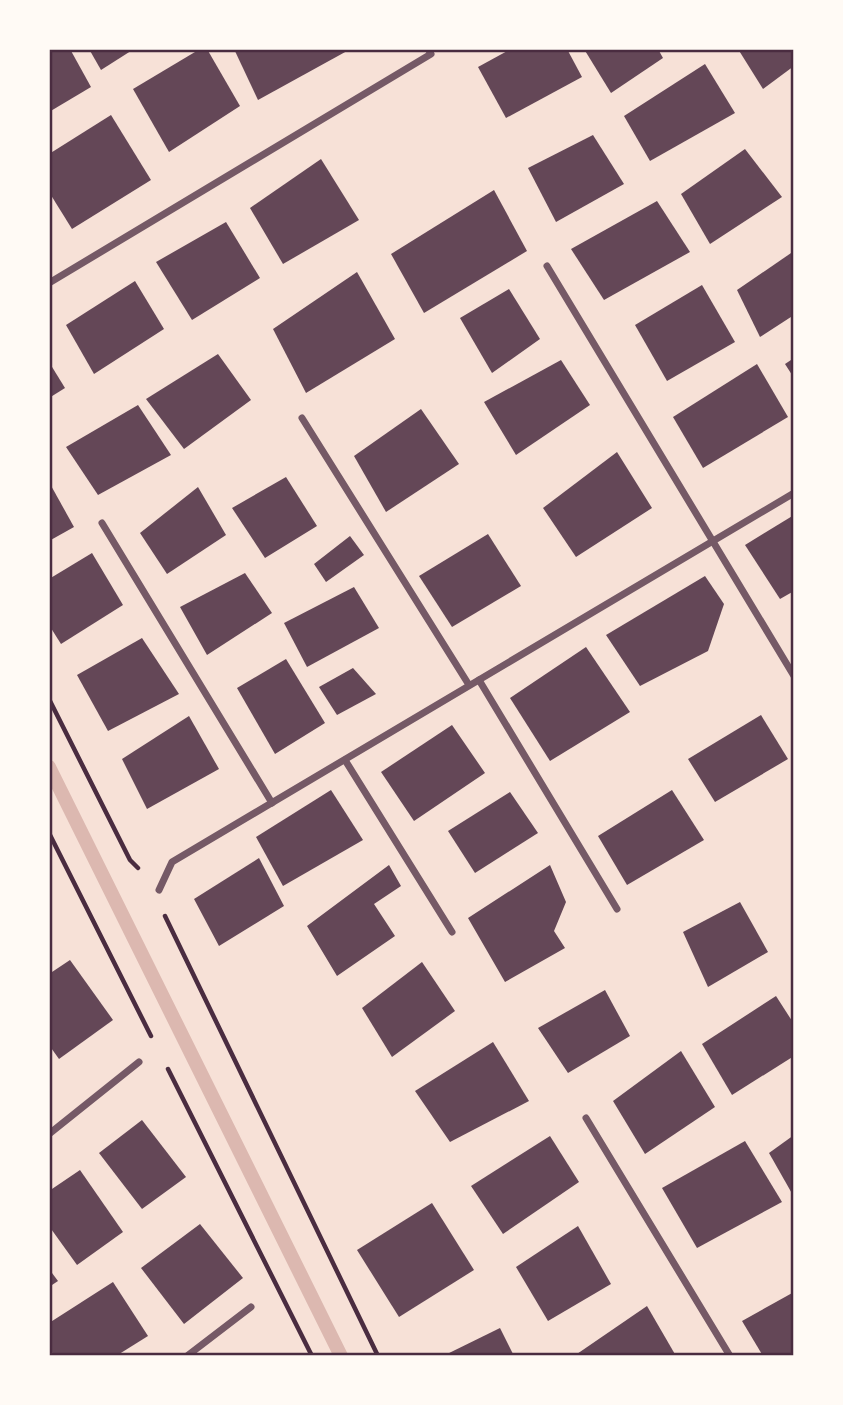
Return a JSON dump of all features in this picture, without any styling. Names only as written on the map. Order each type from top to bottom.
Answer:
[{"type":"street","points":[[49,283],[431,54],[428,49]]},
{"type":"street","points":[[547,266],[794,676]]},
{"type":"street","points":[[302,418],[469,685]]},
{"type":"street","points":[[159,890],[172,862],[794,493]]},
{"type":"street","points":[[102,523],[272,803]]},
{"type":"street","points":[[479,680],[617,909]]},
{"type":"street","points":[[345,760],[452,932]]},
{"type":"street","points":[[49,1134],[139,1062]]},
{"type":"street","points":[[586,1118],[730,1356]]},
{"type":"street","points":[[187,1356],[251,1307]]},
{"type":"path","points":[[49,699],[130,860],[159,890],[166,921],[378,1356]]},
{"type":"path","points":[[49,833],[156,1045]]},
{"type":"path","points":[[162,1057],[312,1356]]},
{"type":"building","points":[[49,49],[70,49],[91,87],[49,112]]},
{"type":"building","points":[[89,49],[134,49],[101,70]]},
{"type":"building","points":[[200,49],[207,49],[240,106],[169,152],[133,89]]},
{"type":"building","points":[[234,49],[346,49],[347,51],[258,100]]},
{"type":"building","points":[[511,49],[567,49],[582,77],[506,118],[478,67]]},
{"type":"building","points":[[584,49],[658,49],[663,58],[611,93]]},
{"type":"building","points":[[738,49],[794,49],[794,66],[763,89]]},
{"type":"building","points":[[705,64],[735,113],[650,161],[624,116]]},
{"type":"building","points":[[111,115],[151,180],[72,229],[49,192],[49,154]]},
{"type":"building","points":[[593,135],[624,184],[556,222],[528,168]]},
{"type":"building","points":[[745,149],[782,197],[710,244],[681,194]]},
{"type":"building","points":[[321,159],[359,220],[283,264],[250,208]]},
{"type":"building","points":[[494,190],[527,251],[424,313],[391,254]]},
{"type":"building","points":[[657,201],[690,252],[604,300],[571,249]]},
{"type":"building","points":[[226,222],[260,278],[192,320],[156,262]]},
{"type":"building","points":[[794,251],[794,315],[760,337],[737,290]]},
{"type":"building","points":[[357,272],[395,339],[306,393],[273,329]]},
{"type":"building","points":[[135,281],[164,329],[94,374],[66,325]]},
{"type":"building","points":[[702,285],[735,342],[667,381],[635,325]]},
{"type":"building","points":[[509,289],[540,339],[492,373],[460,318]]},
{"type":"building","points":[[218,354],[251,400],[184,449],[146,399]]},
{"type":"building","points":[[794,358],[794,378],[785,364]]},
{"type":"building","points":[[561,360],[590,405],[516,455],[484,402]]},
{"type":"building","points":[[49,362],[65,388],[49,398]]},
{"type":"building","points":[[757,364],[788,417],[703,468],[673,417]]},
{"type":"building","points":[[138,405],[171,455],[98,495],[66,447]]},
{"type":"building","points":[[421,409],[459,464],[386,512],[354,456]]},
{"type":"building","points":[[617,452],[652,508],[576,557],[543,508]]},
{"type":"building","points":[[286,477],[317,526],[265,558],[232,508]]},
{"type":"building","points":[[49,482],[74,527],[49,541]]},
{"type":"building","points":[[198,487],[226,535],[167,574],[140,533]]},
{"type":"building","points":[[794,515],[794,591],[780,599],[745,545]]},
{"type":"building","points":[[488,534],[521,586],[452,627],[419,576]]},
{"type":"building","points":[[350,536],[364,555],[326,582],[314,564]]},
{"type":"building","points":[[92,553],[123,605],[61,644],[49,625],[49,579]]},
{"type":"building","points":[[245,573],[272,613],[207,655],[180,607]]},
{"type":"building","points":[[705,576],[724,604],[708,651],[640,686],[606,635]]},
{"type":"building","points":[[354,587],[379,628],[307,667],[284,623]]},
{"type":"building","points":[[142,638],[179,694],[108,731],[77,675]]},
{"type":"building","points":[[586,647],[630,712],[550,761],[510,698]]},
{"type":"building","points":[[286,659],[325,723],[275,754],[237,688]]},
{"type":"building","points":[[353,668],[376,694],[337,715],[319,687]]},
{"type":"building","points":[[761,715],[788,759],[715,802],[688,759]]},
{"type":"building","points":[[189,716],[219,769],[147,809],[122,759]]},
{"type":"building","points":[[452,725],[485,773],[414,821],[381,772]]},
{"type":"building","points":[[331,790],[363,840],[283,886],[256,837]]},
{"type":"building","points":[[672,790],[704,840],[627,885],[598,836]]},
{"type":"building","points":[[510,792],[538,833],[475,873],[448,831]]},
{"type":"building","points":[[259,858],[284,906],[219,946],[194,899]]},
{"type":"building","points":[[389,865],[401,886],[374,904],[395,936],[337,976],[307,926]]},
{"type":"building","points":[[550,865],[566,902],[554,931],[565,948],[505,982],[468,918]]},
{"type":"building","points":[[740,902],[768,952],[708,987],[683,932]]},
{"type":"building","points":[[70,960],[113,1020],[59,1059],[49,1045],[49,974]]},
{"type":"building","points":[[422,962],[455,1011],[392,1057],[362,1008]]},
{"type":"building","points":[[605,990],[630,1036],[568,1073],[538,1028]]},
{"type":"building","points":[[776,996],[794,1024],[794,1056],[732,1095],[702,1044]]},
{"type":"building","points":[[493,1042],[529,1101],[450,1142],[415,1091]]},
{"type":"building","points":[[681,1051],[715,1107],[645,1154],[613,1101]]},
{"type":"building","points":[[142,1120],[186,1177],[142,1209],[99,1153]]},
{"type":"building","points":[[794,1135],[794,1197],[769,1153]]},
{"type":"building","points":[[550,1136],[579,1182],[503,1234],[471,1186]]},
{"type":"building","points":[[745,1141],[782,1202],[697,1248],[662,1188]]},
{"type":"building","points":[[80,1170],[123,1232],[77,1265],[49,1226],[49,1191]]},
{"type":"building","points":[[432,1203],[474,1270],[399,1317],[357,1250]]},
{"type":"building","points":[[200,1224],[243,1278],[184,1324],[141,1268]]},
{"type":"building","points":[[578,1226],[611,1284],[548,1321],[516,1267]]},
{"type":"building","points":[[49,1269],[58,1281],[49,1287]]},
{"type":"building","points":[[113,1282],[148,1336],[116,1356],[54,1356],[49,1347],[49,1323]]},
{"type":"building","points":[[794,1292],[794,1356],[763,1356],[742,1321]]},
{"type":"building","points":[[647,1306],[676,1356],[574,1356]]},
{"type":"building","points":[[500,1328],[514,1356],[443,1356]]},
{"type":"waterway","points":[[49,767],[341,1356]]}]
